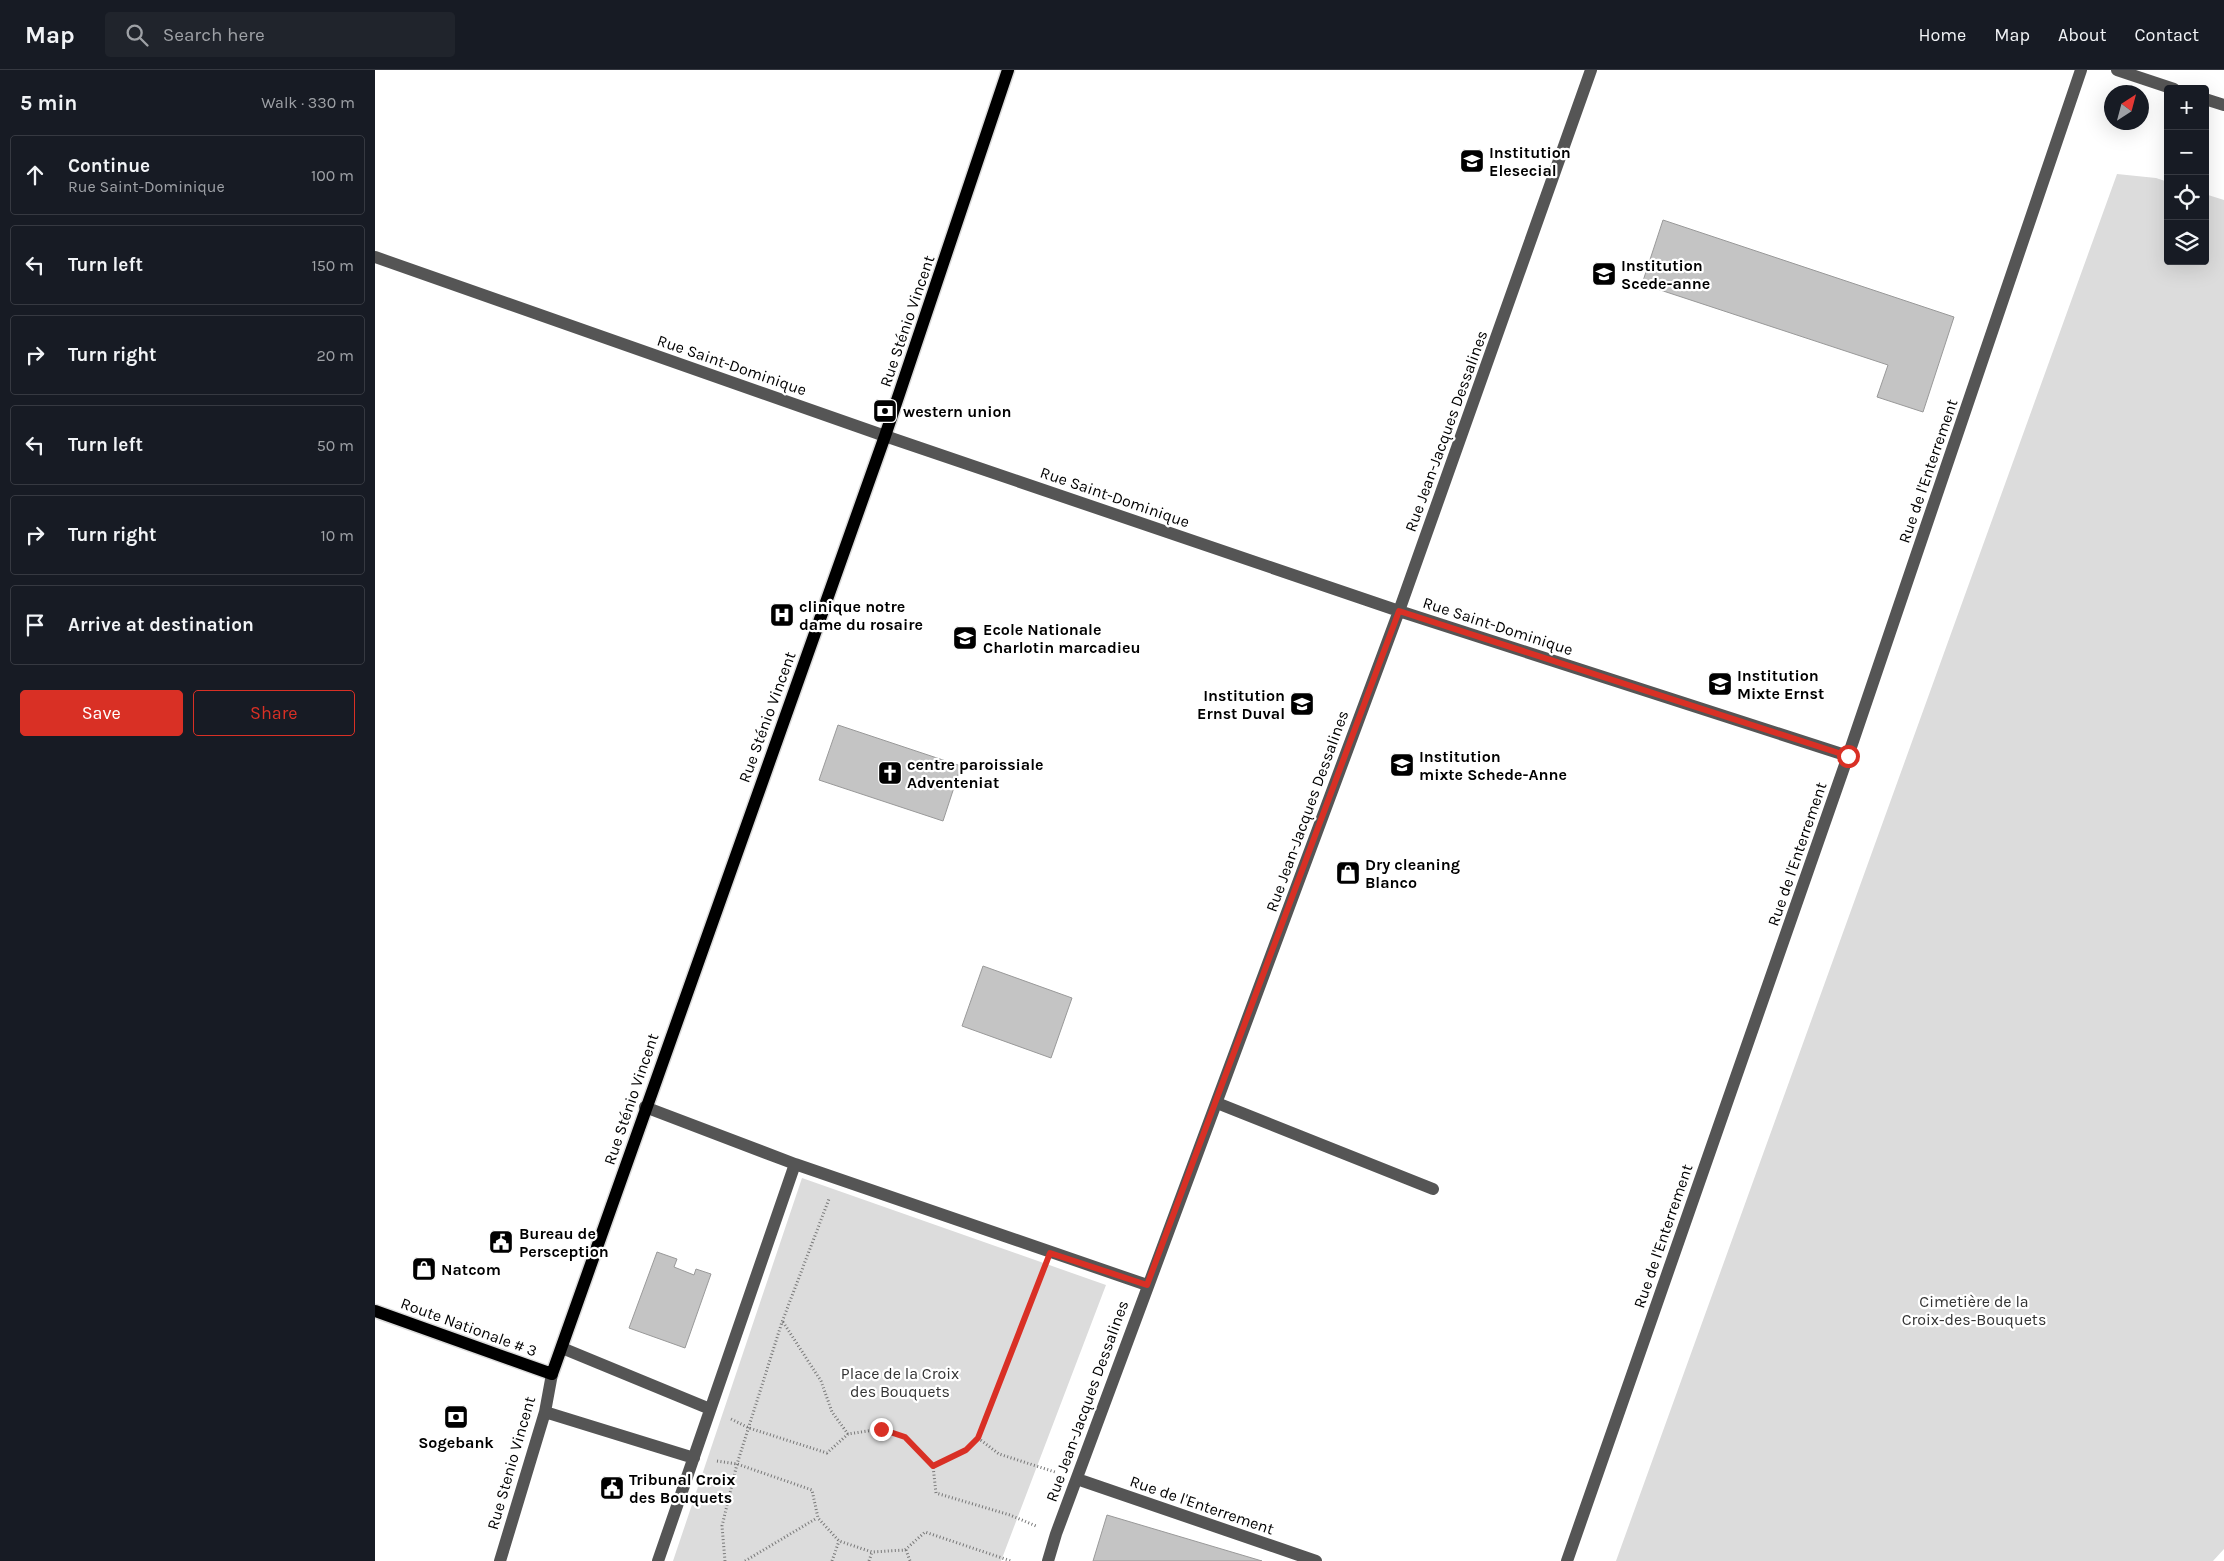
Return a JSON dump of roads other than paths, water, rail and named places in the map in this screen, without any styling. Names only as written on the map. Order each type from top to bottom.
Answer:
[{"type":"main road","name":"Rue Sténio Vincent","points":[[552,1374],[645,1107],[885,436],[1008,70]]},
{"type":"main road","name":"Route Nationale # 3","points":[[375,1311],[552,1374]]},
{"type":"street","name":"Rue Jean-Jacques Dessalines","points":[[1048,1561],[1056,1534],[1147,1285],[1217,1103],[1399,611],[1591,70]]},
{"type":"street","name":"Rue de l'Enterrement","points":[[1567,1561],[1848,756],[2081,70]]},
{"type":"street","points":[[2117,70],[2164,86]]},
{"type":"street","points":[[2209,100],[2224,106]]},
{"type":"street","name":"Rue Saint-Dominique","points":[[375,257],[885,436],[1399,611],[1848,756]]},
{"type":"street","points":[[1217,1103],[1433,1189]]},
{"type":"street","points":[[645,1107],[837,1179],[1147,1285]]},
{"type":"street","points":[[658,1561],[795,1164]]},
{"type":"street","points":[[562,1348],[710,1409]]},
{"type":"street","name":"Rue Stenio Vincent","points":[[500,1561],[545,1412],[552,1374]]},
{"type":"street","points":[[545,1412],[694,1458]]},
{"type":"street","name":"Rue de l'Enterrement","points":[[1077,1479],[1316,1561]]},
{"type":"place","name":"Institution Elesecial","points":[[1472,161]]},
{"type":"place","name":"Institution Scede-anne","points":[[1604,274]]},
{"type":"place","name":"western union","points":[[885,411]]},
{"type":"place","name":"clinique notre dame du rosaire","points":[[782,615]]},
{"type":"place","name":"Ecole Nationale Charlotin marcadieu","points":[[965,638]]},
{"type":"place","name":"Institution Mixte Ernst","points":[[1720,684]]},
{"type":"place","name":"Institution Ernst Duval","points":[[1302,704]]},
{"type":"place","name":"Institution mixte Schede-Anne","points":[[1402,765]]},
{"type":"place","name":"centre paroissiale Adventeniat","points":[[890,773]]},
{"type":"place","name":"Dry cleaning Blanco","points":[[1348,873]]},
{"type":"place","name":"Bureau de Persception","points":[[501,1242]]},
{"type":"place","name":"Natcom","points":[[424,1269]]},
{"type":"place","name":"Sogebank","points":[[456,1417]]},
{"type":"place","name":"Tribunal Croix des Bouquets","points":[[612,1488]]},
{"type":"park label","name":"Cimetière de la Croix-des-Bouquets","points":[[1974,1310]]},
{"type":"park label","name":"Place de la Croix des Bouquets","points":[[900,1382]]}]
